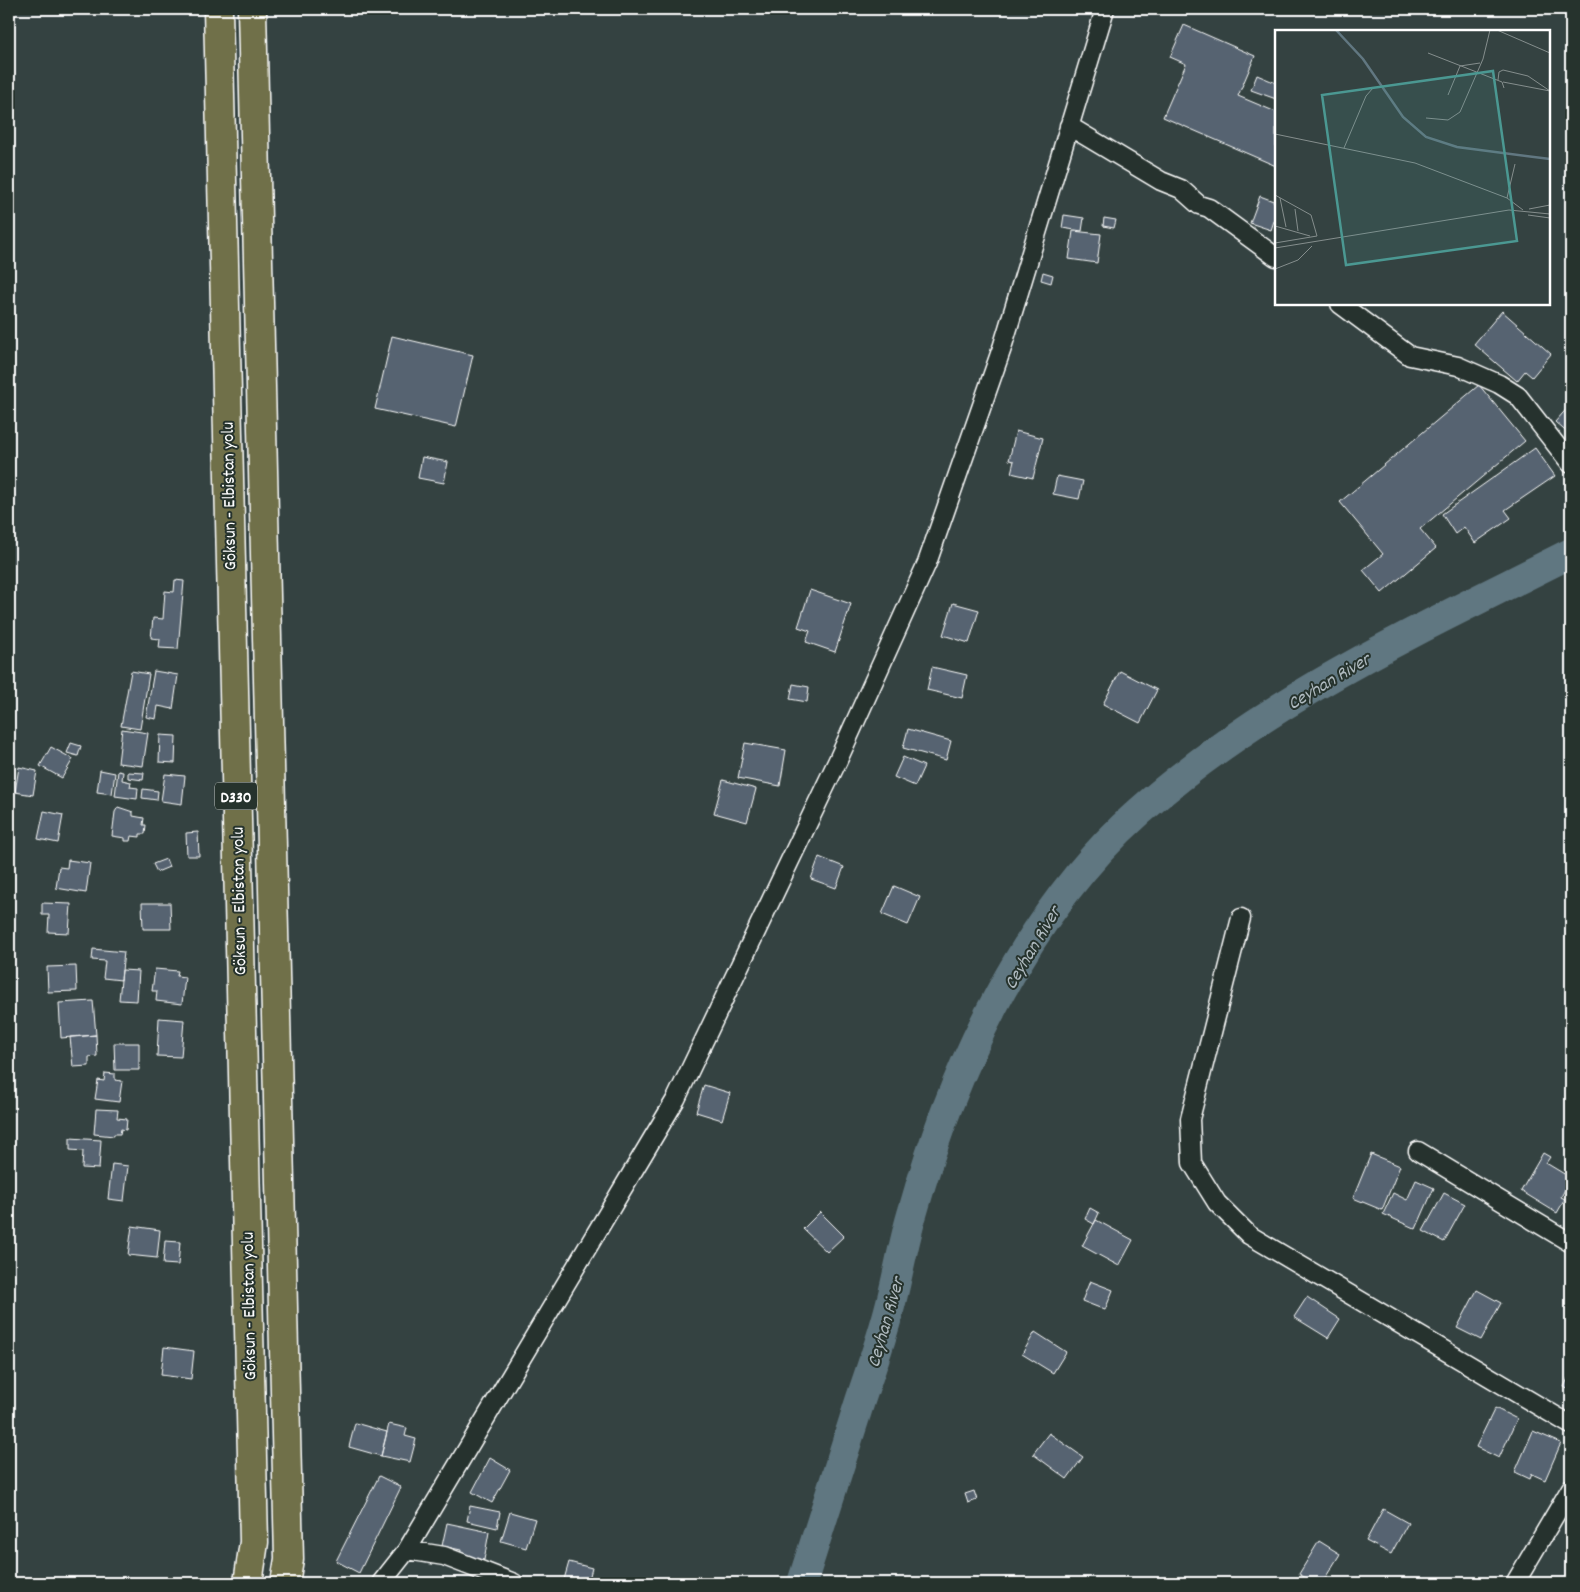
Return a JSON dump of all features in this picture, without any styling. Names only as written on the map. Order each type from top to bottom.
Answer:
[{"type":"highway","name":"Göksun - Elbistan yolu","points":[[218,9],[254,1542],[248,1583]]},
{"type":"highway","name":"Göksun - Elbistan yolu","points":[[252,9],[289,1558],[285,1583]]},
{"type":"street","points":[[381,1583],[406,1550],[676,1099],[838,760],[927,563],[1002,348],[1105,9]]},
{"type":"street","points":[[1069,126],[1161,181],[1181,190],[1199,205],[1209,208],[1275,256]]},
{"type":"street","points":[[1341,305],[1410,356],[1458,366],[1499,384],[1518,396],[1571,464]]},
{"type":"street","points":[[1241,918],[1190,1119],[1192,1163],[1217,1202],[1249,1235],[1571,1425]]},
{"type":"street","points":[[1418,1151],[1571,1243]]},
{"type":"street","points":[[1515,1583],[1571,1488]]},
{"type":"street","points":[[406,1550],[444,1556],[514,1583]]},
{"type":"building","points":[[1184,25],[1255,56],[1238,96],[1275,112],[1275,166],[1163,117],[1186,64],[1170,57]]},
{"type":"building","points":[[1257,75],[1275,83],[1275,99],[1251,90]]},
{"type":"building","points":[[1260,196],[1275,202],[1275,218],[1271,230],[1250,223]]},
{"type":"building","points":[[1064,215],[1084,218],[1082,231],[1062,228]]},
{"type":"building","points":[[1104,218],[1116,220],[1114,228],[1103,226]]},
{"type":"building","points":[[1073,231],[1101,234],[1097,263],[1069,259]]},
{"type":"building","points":[[1043,272],[1053,275],[1051,283],[1041,280]]},
{"type":"building","points":[[1502,311],[1551,354],[1532,377],[1525,371],[1517,381],[1474,344]]},
{"type":"building","points":[[392,336],[473,355],[456,427],[375,409]]},
{"type":"building","points":[[1479,385],[1525,441],[1420,529],[1436,548],[1382,593],[1363,570],[1383,554],[1340,502]]},
{"type":"building","points":[[1571,404],[1571,436],[1555,422]]},
{"type":"building","points":[[1016,431],[1043,438],[1033,478],[1011,473],[1014,461],[1009,460]]},
{"type":"building","points":[[1535,448],[1555,476],[1505,510],[1511,518],[1475,543],[1464,527],[1455,534],[1442,514]]},
{"type":"building","points":[[422,457],[448,462],[444,483],[418,478]]},
{"type":"building","points":[[1057,476],[1083,481],[1079,499],[1053,494]]},
{"type":"building","points":[[175,580],[184,581],[178,649],[159,648],[160,639],[151,638],[153,618],[163,619],[165,591],[174,592]]},
{"type":"building","points":[[810,590],[851,604],[835,652],[806,642],[810,631],[798,627]]},
{"type":"building","points":[[953,603],[979,610],[969,643],[943,635]]},
{"type":"building","points":[[932,667],[967,675],[962,698],[927,690]]},
{"type":"building","points":[[131,671],[149,674],[140,729],[121,726]]},
{"type":"building","points":[[154,671],[178,675],[173,709],[158,706],[156,719],[146,717]]},
{"type":"building","points":[[1120,671],[1157,690],[1140,723],[1103,704]]},
{"type":"building","points":[[793,684],[809,687],[807,702],[790,699]]},
{"type":"building","points":[[122,729],[148,733],[143,766],[118,763]]},
{"type":"building","points":[[908,729],[951,741],[946,760],[903,748]]},
{"type":"building","points":[[160,735],[176,736],[175,763],[159,762]]},
{"type":"building","points":[[71,743],[81,746],[78,756],[67,753]]},
{"type":"building","points":[[745,743],[786,750],[780,786],[738,778]]},
{"type":"building","points":[[51,747],[73,759],[62,778],[40,766]]},
{"type":"building","points":[[903,757],[924,766],[915,786],[894,777]]},
{"type":"building","points":[[19,767],[37,771],[33,795],[15,792]]},
{"type":"building","points":[[100,770],[115,773],[112,794],[97,792]]},
{"type":"building","points":[[118,771],[123,772],[122,780],[131,782],[130,787],[138,788],[137,799],[115,796]]},
{"type":"building","points":[[128,772],[144,773],[143,780],[128,778]]},
{"type":"building","points":[[165,774],[185,776],[182,804],[161,801]]},
{"type":"building","points":[[723,780],[756,789],[747,822],[714,813]]},
{"type":"building","points":[[143,789],[158,791],[157,800],[142,798]]},
{"type":"building","points":[[118,807],[133,812],[133,816],[144,818],[143,825],[146,825],[145,834],[140,834],[140,837],[131,836],[130,841],[125,841],[125,838],[112,836],[115,812]]},
{"type":"building","points":[[44,811],[63,815],[58,843],[38,839]]},
{"type":"building","points":[[198,832],[199,856],[187,856],[186,833]]},
{"type":"building","points":[[819,857],[844,867],[836,888],[811,879]]},
{"type":"building","points":[[166,859],[169,867],[157,872],[153,864]]},
{"type":"building","points":[[68,860],[90,863],[86,893],[56,888],[59,867],[67,868]]},
{"type":"building","points":[[894,886],[920,897],[908,925],[882,914]]},
{"type":"building","points":[[42,903],[71,904],[69,933],[48,932],[49,915],[42,915]]},
{"type":"building","points":[[142,903],[170,903],[171,929],[143,929]]},
{"type":"building","points":[[93,949],[124,952],[121,980],[103,978],[105,961],[92,960]]},
{"type":"building","points":[[76,966],[77,991],[48,992],[47,967]]},
{"type":"building","points":[[155,969],[178,971],[177,976],[185,977],[182,1004],[156,1001],[157,991],[152,991]]},
{"type":"building","points":[[122,970],[139,971],[137,1001],[119,1000]]},
{"type":"building","points":[[93,1001],[96,1035],[61,1038],[59,1003]]},
{"type":"building","points":[[159,1018],[184,1020],[181,1057],[157,1056]]},
{"type":"building","points":[[96,1035],[97,1056],[89,1057],[89,1066],[73,1067],[70,1037]]},
{"type":"building","points":[[114,1043],[139,1043],[139,1070],[115,1070]]},
{"type":"building","points":[[105,1073],[115,1074],[115,1080],[122,1081],[119,1102],[95,1099],[98,1080],[104,1081]]},
{"type":"building","points":[[704,1085],[730,1093],[722,1120],[696,1112]]},
{"type":"building","points":[[96,1109],[118,1110],[117,1118],[127,1119],[126,1130],[121,1129],[120,1134],[114,1134],[114,1136],[94,1134]]},
{"type":"building","points":[[70,1138],[101,1140],[99,1169],[82,1168],[83,1151],[70,1150]]},
{"type":"building","points":[[1543,1153],[1550,1157],[1546,1163],[1571,1178],[1561,1197],[1565,1199],[1557,1213],[1521,1191]]},
{"type":"building","points":[[1371,1154],[1400,1166],[1382,1210],[1353,1198]]},
{"type":"building","points":[[112,1164],[128,1166],[124,1201],[108,1199]]},
{"type":"building","points":[[1416,1180],[1434,1188],[1416,1229],[1383,1214],[1393,1193],[1407,1200]]},
{"type":"building","points":[[1444,1193],[1465,1204],[1444,1242],[1423,1231]]},
{"type":"building","points":[[1090,1208],[1099,1213],[1094,1224],[1085,1219]]},
{"type":"building","points":[[820,1212],[844,1236],[827,1252],[803,1229]]},
{"type":"building","points":[[1096,1220],[1133,1240],[1119,1266],[1082,1246]]},
{"type":"building","points":[[132,1226],[160,1230],[157,1258],[128,1255]]},
{"type":"building","points":[[165,1241],[180,1242],[178,1265],[163,1264]]},
{"type":"building","points":[[1090,1281],[1113,1290],[1105,1310],[1082,1301]]},
{"type":"building","points":[[1477,1290],[1501,1303],[1481,1340],[1457,1328]]},
{"type":"building","points":[[1307,1297],[1340,1319],[1328,1338],[1294,1317]]},
{"type":"building","points":[[1035,1332],[1066,1352],[1053,1373],[1022,1354]]},
{"type":"building","points":[[164,1347],[194,1351],[191,1379],[161,1375]]},
{"type":"building","points":[[1571,1372],[1571,1391],[1564,1387]]},
{"type":"building","points":[[1495,1408],[1517,1419],[1499,1458],[1476,1447]]},
{"type":"building","points":[[355,1423],[387,1432],[381,1456],[349,1447]]},
{"type":"building","points":[[389,1424],[407,1428],[405,1436],[416,1439],[410,1462],[381,1456]]},
{"type":"building","points":[[1533,1431],[1561,1443],[1545,1480],[1532,1474],[1530,1479],[1515,1472]]},
{"type":"building","points":[[1049,1433],[1083,1457],[1067,1479],[1033,1454]]},
{"type":"building","points":[[490,1458],[510,1470],[492,1503],[472,1492]]},
{"type":"building","points":[[379,1476],[401,1487],[359,1573],[336,1561]]},
{"type":"building","points":[[974,1491],[977,1500],[968,1503],[965,1494]]},
{"type":"building","points":[[470,1506],[500,1512],[497,1528],[467,1521]]},
{"type":"building","points":[[1383,1509],[1408,1523],[1391,1554],[1366,1541]]},
{"type":"building","points":[[510,1512],[535,1519],[526,1548],[501,1541]]},
{"type":"building","points":[[447,1523],[489,1532],[484,1560],[460,1556],[461,1550],[442,1546]]},
{"type":"building","points":[[1319,1541],[1340,1554],[1322,1583],[1314,1583],[1299,1574]]},
{"type":"building","points":[[569,1562],[592,1568],[588,1583],[563,1583]]},
{"type":"waterway","name":"Ceyhan River","points":[[802,1583],[882,1333],[909,1223],[949,1102],[999,995],[1029,944],[1062,896],[1099,852],[1139,812],[1188,771],[1239,734],[1292,700],[1402,638],[1571,553]]}]
